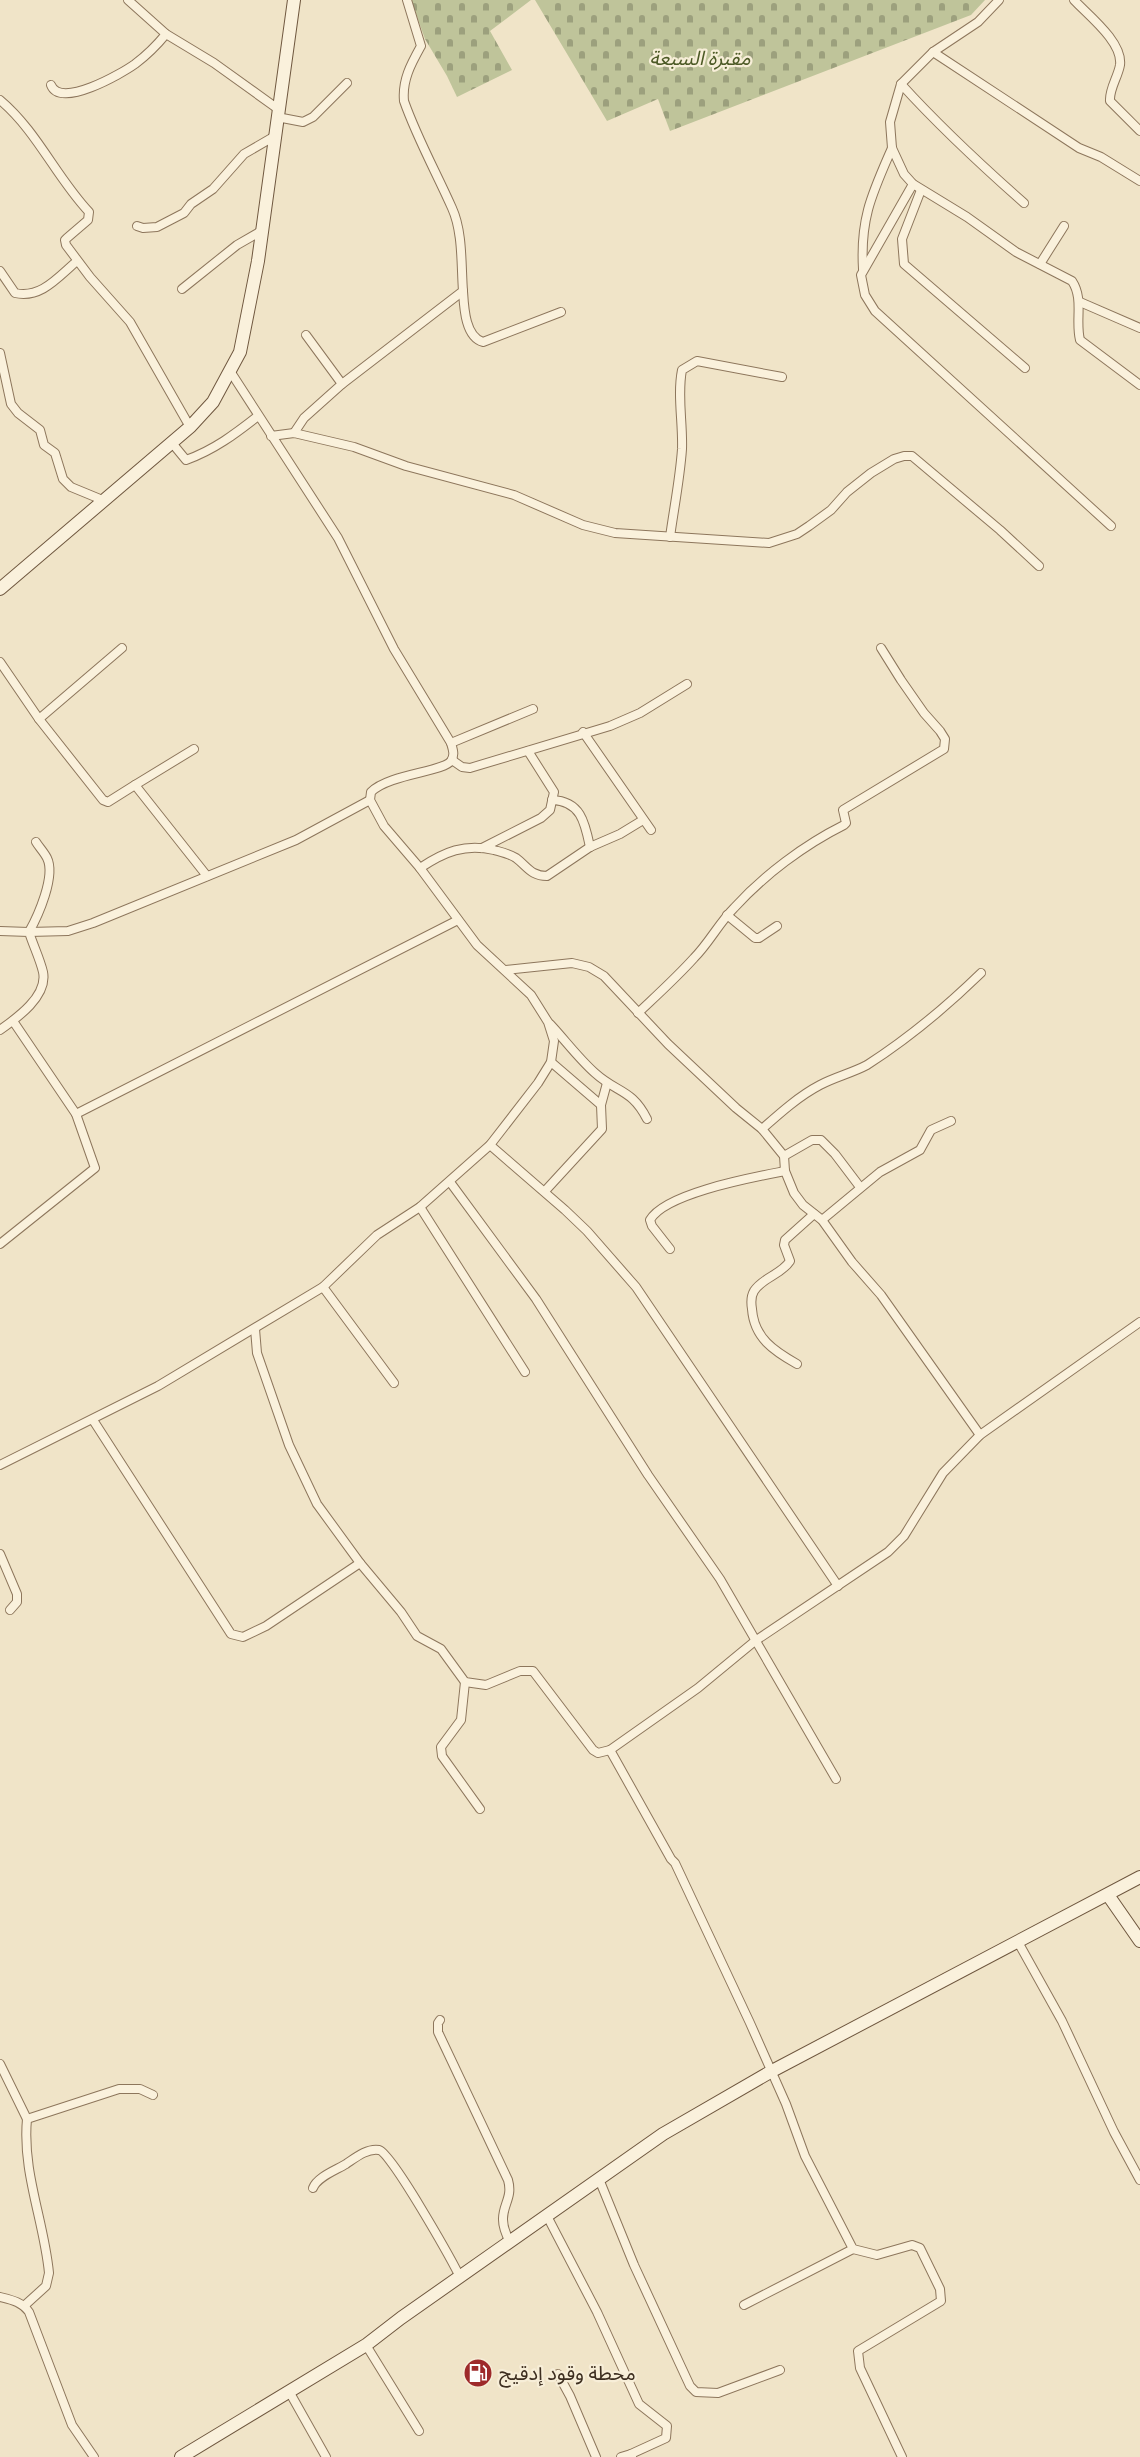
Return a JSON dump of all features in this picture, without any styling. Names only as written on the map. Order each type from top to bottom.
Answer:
[{"type":"street","points":[[128,0],[166,34],[214,63],[278,113],[303,122],[313,117],[347,83]]},
{"type":"street","points":[[0,589],[190,427],[213,402],[240,352],[263,230],[294,0]]},
{"type":"street","points":[[407,0],[421,46],[407,74],[403,91],[404,101],[428,159],[438,175],[452,208],[457,230],[464,308],[472,335],[483,342],[561,312]]},
{"type":"street","points":[[999,0],[971,29],[933,52],[901,84],[890,122],[892,148],[904,174],[921,190],[967,217],[1016,252],[1072,281],[1077,288],[1080,302],[1077,328],[1080,340],[1140,385]]},
{"type":"street","points":[[1074,0],[1108,34],[1119,52],[1120,64],[1110,101],[1140,131]]},
{"type":"street","points":[[51,85],[56,93],[63,95],[112,78],[143,58],[166,34]]},
{"type":"street","points":[[933,52],[1079,148],[1101,157],[1140,181]]},
{"type":"street","points":[[901,84],[941,128],[994,179],[1024,203]]},
{"type":"street","points":[[0,100],[31,132],[56,172],[88,212],[88,220],[65,240],[77,261],[130,322],[190,427]]},
{"type":"street","points":[[137,226],[157,227],[168,223],[213,189],[244,154],[275,135]]},
{"type":"street","points":[[863,270],[863,230],[871,197],[892,148]]},
{"type":"street","points":[[913,184],[861,275],[861,284],[875,311],[1111,526]]},
{"type":"street","points":[[921,190],[902,239],[904,264],[1025,368]]},
{"type":"street","points":[[1040,264],[1064,226]]},
{"type":"street","points":[[182,289],[237,245],[263,230]]},
{"type":"street","points":[[0,271],[15,293],[27,296],[40,292],[77,261]]},
{"type":"street","points":[[294,433],[304,418],[342,384],[463,291]]},
{"type":"street","points":[[1080,302],[1140,328]]},
{"type":"street","points":[[306,335],[342,384]]},
{"type":"street","points":[[0,353],[11,404],[18,413],[40,430],[44,445],[55,453],[63,479],[71,488],[105,501]]},
{"type":"street","points":[[670,537],[682,450],[679,382],[682,370],[697,361],[782,377]]},
{"type":"street","points":[[230,371],[338,538],[394,649],[451,743],[454,754],[447,766],[403,776],[378,786],[371,792],[370,800],[384,826],[420,868],[477,945],[531,995],[548,1022],[593,1072],[607,1083],[631,1095],[640,1105],[647,1119]]},
{"type":"street","points":[[172,443],[186,460],[206,453],[228,440],[258,416]]},
{"type":"street","points":[[271,436],[294,433],[345,445],[406,466],[514,495],[583,525],[615,533],[769,543],[796,534],[831,510],[861,480],[894,459],[912,456],[924,469],[1000,530],[1039,566]]},
{"type":"street","points":[[39,719],[122,648]]},
{"type":"street","points":[[638,1012],[695,958],[727,915],[749,892],[776,869],[825,835],[844,825],[846,823],[843,810],[944,750],[945,740],[940,731],[901,680],[881,648]]},
{"type":"street","points":[[0,662],[39,719],[103,800],[108,802],[194,749]]},
{"type":"street","points":[[452,760],[462,767],[470,768],[610,726],[639,713],[687,684]]},
{"type":"street","points":[[451,743],[533,709]]},
{"type":"street","points":[[584,732],[651,830]]},
{"type":"street","points":[[482,848],[541,818],[550,810],[554,792],[528,751]]},
{"type":"street","points":[[135,785],[207,876]]},
{"type":"street","points":[[0,931],[68,931],[93,923],[296,840],[370,800]]},
{"type":"street","points":[[552,800],[570,804],[581,813],[590,847]]},
{"type":"street","points":[[420,868],[441,854],[464,847],[482,848],[514,857],[532,874],[547,876],[590,847],[644,820]]},
{"type":"street","points":[[0,1030],[13,1021],[37,996],[43,986],[43,974],[29,932],[41,909],[48,871],[48,860],[36,842]]},
{"type":"street","points":[[727,915],[757,939],[777,926]]},
{"type":"street","points":[[76,1114],[458,920]]},
{"type":"street","points":[[506,970],[572,963],[590,967],[604,976],[668,1044],[736,1108],[762,1129],[784,1156],[785,1171],[794,1193],[818,1217],[852,1262],[881,1295],[980,1435]]},
{"type":"street","points":[[762,1129],[787,1107],[818,1086],[865,1066],[917,1030],[981,973]]},
{"type":"street","points":[[0,1244],[95,1168],[76,1114],[13,1021]]},
{"type":"street","points":[[0,1465],[158,1386],[323,1287],[377,1235],[420,1207],[490,1145],[538,1083],[551,1062],[554,1041],[548,1022]]},
{"type":"street","points":[[551,1062],[601,1105]]},
{"type":"street","points":[[545,1191],[602,1129],[601,1105],[607,1083]]},
{"type":"street","points":[[797,1364],[767,1345],[755,1327],[751,1303],[755,1289],[768,1278],[782,1271],[790,1261],[784,1245],[785,1240],[880,1172],[920,1150],[931,1130],[951,1122]]},
{"type":"street","points":[[784,1156],[812,1140],[821,1140],[835,1154],[860,1187]]},
{"type":"street","points":[[490,1145],[545,1191],[587,1231],[636,1287],[838,1586]]},
{"type":"street","points":[[670,1249],[652,1226],[650,1220],[653,1214],[707,1189],[785,1171]]},
{"type":"street","points":[[450,1182],[536,1299],[648,1475],[720,1579],[836,1779]]},
{"type":"street","points":[[420,1207],[525,1372]]},
{"type":"street","points":[[323,1287],[394,1383]]},
{"type":"street","points":[[465,1682],[486,1685],[520,1671],[533,1671],[593,1750],[598,1753],[610,1750],[698,1688],[755,1641],[888,1552],[904,1536],[943,1473],[980,1435],[1140,1322]]},
{"type":"street","points":[[255,1329],[257,1353],[300,1472],[317,1504],[417,1636],[441,1649],[465,1682],[460,1720],[456,1729],[441,1747],[442,1756],[480,1809]]},
{"type":"street","points":[[93,1420],[231,1634],[243,1637],[266,1626],[360,1563]]},
{"type":"street","points":[[0,1554],[17,1594],[17,1602],[10,1610]]},
{"type":"street","points":[[610,1750],[675,1863],[772,2071],[805,2156],[853,2249]]},
{"type":"street","points":[[187,2455],[366,2345],[663,2134],[772,2071],[1140,1877]]},
{"type":"street","points":[[1108,1894],[1140,1941]]},
{"type":"street","points":[[1018,1942],[1062,2021],[1114,2132],[1140,2180]]},
{"type":"street","points":[[440,2020],[438,2032],[508,2180],[510,2189],[502,2217],[503,2229],[510,2242]]},
{"type":"street","points":[[0,2064],[27,2119],[25,2143],[27,2169],[49,2273],[45,2286],[24,2306]]},
{"type":"street","points":[[27,2119],[119,2089],[141,2089],[153,2095]]},
{"type":"street","points":[[313,2188],[318,2181],[357,2157],[370,2151],[380,2150],[386,2154],[398,2171],[460,2277]]},
{"type":"street","points":[[599,2179],[634,2265],[690,2386],[696,2392],[718,2393],[780,2370]]},
{"type":"street","points":[[547,2216],[597,2312],[639,2404],[666,2426],[666,2438],[631,2455],[621,2457]]},
{"type":"street","points":[[744,2306],[853,2249],[877,2255],[912,2245],[917,2246],[942,2296],[937,2306],[866,2344],[858,2351],[860,2368],[902,2457]]},
{"type":"street","points":[[0,2297],[24,2306],[34,2324],[72,2425],[94,2457]]},
{"type":"street","points":[[366,2345],[419,2431]]},
{"type":"street","points":[[558,2374],[596,2457]]},
{"type":"street","points":[[290,2393],[326,2457]]},
{"type":"green space","points":[[411,0],[531,0],[490,31],[512,70],[457,97],[425,39]]},
{"type":"green space","name":"مقبرة السبعة","points":[[535,0],[985,0],[971,15],[670,131],[658,99],[607,121]]},
{"type":"place","name":"محطة وقود إدقيج","points":[[478,2373]]}]
